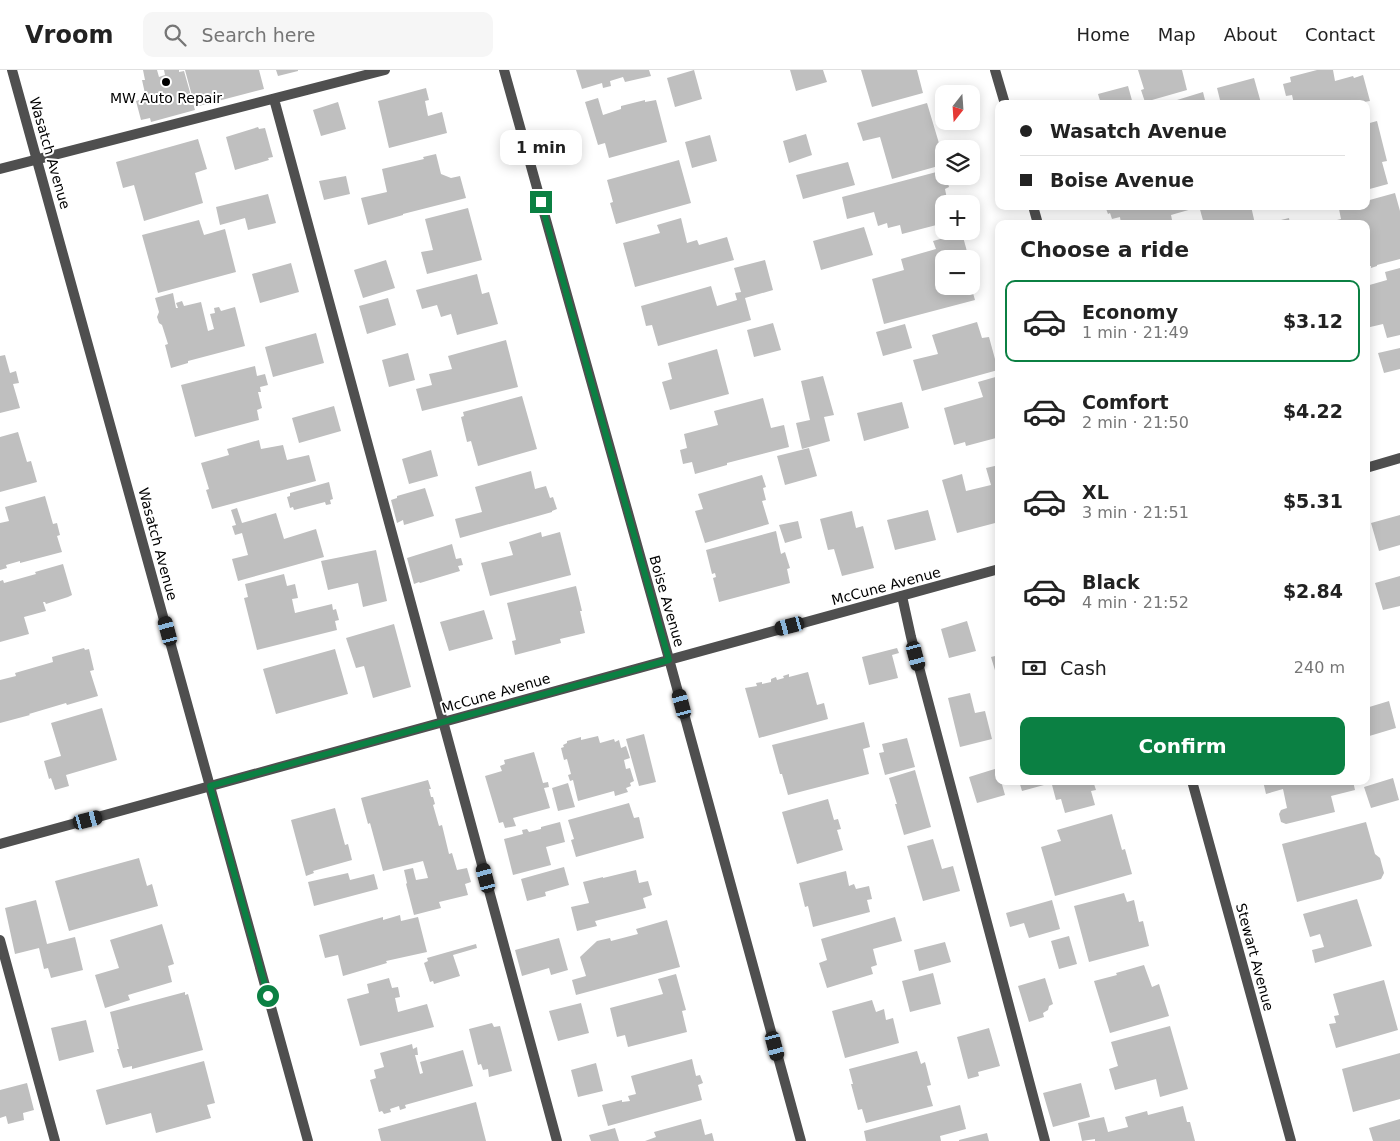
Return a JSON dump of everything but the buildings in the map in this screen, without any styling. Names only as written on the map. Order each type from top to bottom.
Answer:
[{"type":"street","name":"Wasatch Avenue","points":[[12,70],[308,1141]]},
{"type":"street","points":[[0,169],[385,70]]},
{"type":"street","name":"Boise Avenue","points":[[504,70],[801,1141]]},
{"type":"street","points":[[995,70],[1003,100]]},
{"type":"street","points":[[274,99],[557,1141]]},
{"type":"street","points":[[1370,467],[1400,458]]},
{"type":"street","name":"McCune Avenue","points":[[0,844],[995,570]]},
{"type":"street","points":[[902,596],[1045,1141]]},
{"type":"street","name":"Stewart Avenue","points":[[1193,785],[1291,1141]]},
{"type":"street","points":[[0,940],[55,1141]]},
{"type":"place","name":"MW Auto Repair","points":[[166,82]]},
{"type":"route","points":[[268,996],[210,786],[669,660],[541,202]]}]
